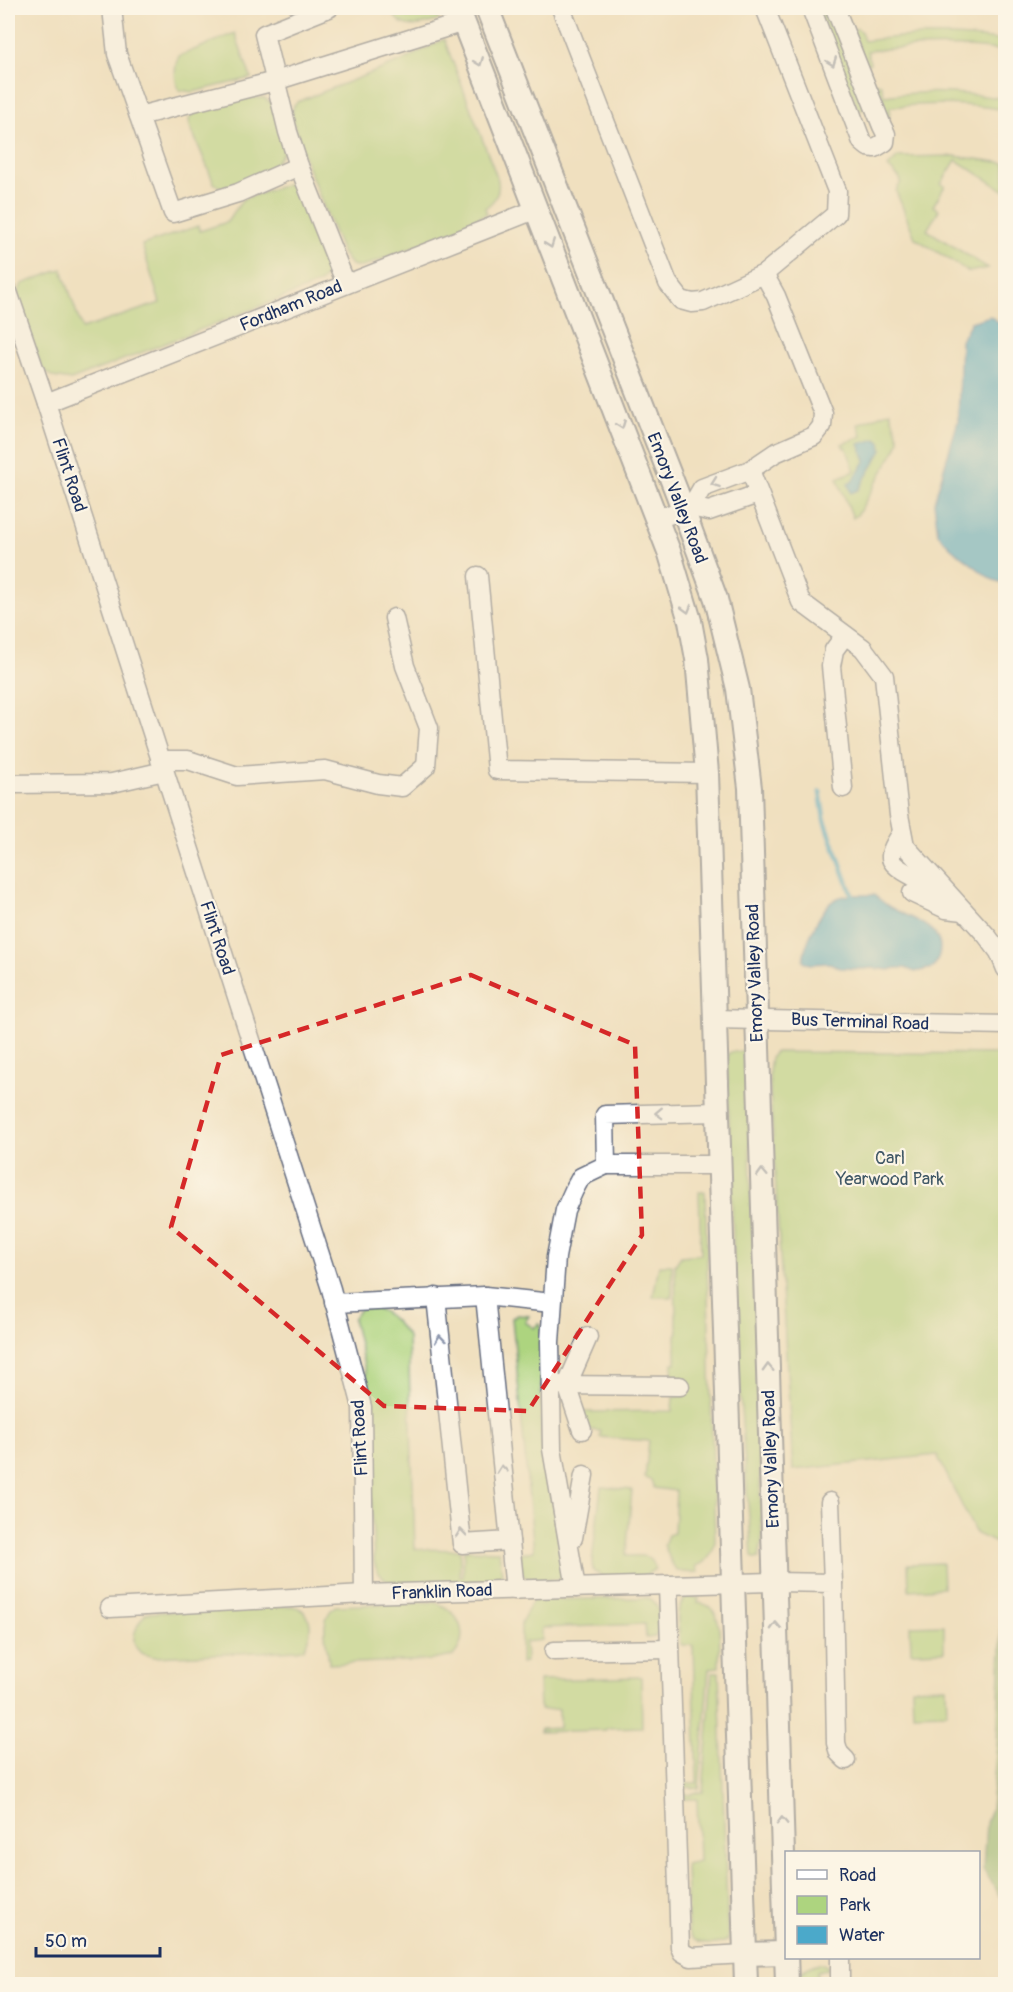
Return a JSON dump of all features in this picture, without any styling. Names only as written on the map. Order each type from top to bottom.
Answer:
[{"type":"main road","name":"Emory Valley Road","points":[[488,8],[687,508],[716,598],[742,712],[750,788],[785,1922]]},
{"type":"main road","points":[[501,8],[504,17],[508,63]]},
{"type":"main road","name":"Emory Valley Road","points":[[461,15],[670,554],[690,621],[697,659],[706,773],[746,1984]]},
{"type":"main road","points":[[745,1954],[785,1953]]},
{"type":"main road","name":"Emory Valley Road","points":[[786,1959],[787,1984]]},
{"type":"street","points":[[111,8],[117,54],[173,213],[238,193],[299,166]]},
{"type":"street","points":[[329,8],[264,34],[288,132],[299,166],[346,284]]},
{"type":"street","points":[[561,8],[664,272],[674,293],[681,300],[692,303],[703,302],[764,274],[836,214],[837,191],[765,8]]},
{"type":"street","points":[[811,8],[862,142],[868,147],[876,148],[885,142],[886,132],[835,8]]},
{"type":"street","points":[[139,116],[275,81],[461,15]]},
{"type":"street","name":"Fordham Road","points":[[46,403],[537,209]]},
{"type":"street","points":[[687,508],[702,488],[750,470],[775,453],[814,436],[819,432],[824,420],[776,296],[764,274]]},
{"type":"street","name":"Flint Road","points":[[8,292],[12,317],[46,403],[334,1303],[362,1407],[364,1594]]},
{"type":"street","points":[[750,470],[801,602],[863,648],[884,676],[898,816],[906,846],[993,944],[1005,969]]},
{"type":"street","points":[[657,519],[687,508],[709,511],[758,494]]},
{"type":"street","points":[[478,576],[497,770],[706,773]]},
{"type":"street","points":[[8,784],[112,783],[162,765],[188,760],[237,776],[325,770],[378,784],[402,787],[426,766],[429,728],[405,666],[394,618]]},
{"type":"street","points":[[843,788],[831,666],[834,650],[845,635]]},
{"type":"street","points":[[912,892],[946,909],[964,911]]},
{"type":"street","name":"Bus Terminal Road","points":[[714,1019],[1005,1026]]},
{"type":"street","points":[[606,1165],[605,1115],[717,1112]]},
{"type":"street","points":[[582,1430],[559,1385],[550,1342],[555,1257],[565,1210],[582,1177],[606,1165],[719,1165]]},
{"type":"street","points":[[334,1303],[485,1296],[552,1304]]},
{"type":"street","points":[[485,1296],[514,1590]]},
{"type":"street","points":[[436,1297],[462,1544],[510,1541]]},
{"type":"street","points":[[576,1588],[552,1449],[559,1385],[588,1338]]},
{"type":"street","points":[[559,1385],[680,1386]]},
{"type":"street","points":[[570,1550],[584,1474]]},
{"type":"street","points":[[830,1502],[837,1743],[839,1753],[846,1760]]},
{"type":"street","name":"Franklin Road","points":[[110,1608],[364,1594],[774,1582],[833,1583]]},
{"type":"street","points":[[668,1586],[680,1947],[682,1952],[691,1957],[745,1954]]},
{"type":"street","points":[[554,1651],[670,1649]]},
{"type":"street","points":[[840,1959],[840,1984]]},
{"type":"highlighted area","points":[[471,975],[635,1045],[642,1235],[528,1411],[384,1406],[171,1227],[221,1055]]},
{"type":"green space","points":[[390,8],[435,8],[439,20],[410,26],[399,21]]},
{"type":"green space","points":[[818,8],[829,8],[866,108],[863,110],[858,109]]},
{"type":"green space","points":[[857,28],[861,31],[864,41],[917,36],[970,37],[1005,41],[1005,51],[936,46],[867,51],[870,63],[866,65],[853,31]]},
{"type":"green space","points":[[235,33],[251,78],[193,92],[179,90],[175,73],[179,56]]},
{"type":"green space","points":[[444,39],[498,180],[496,196],[485,208],[487,213],[460,229],[362,267],[351,265],[342,253],[304,157],[291,115],[294,105],[402,61]]},
{"type":"green space","points":[[881,84],[884,96],[929,92],[975,95],[1005,99],[1005,110],[933,104],[890,107],[889,120],[874,85]]},
{"type":"green space","points":[[249,98],[264,98],[272,103],[285,146],[275,163],[259,175],[250,180],[221,188],[214,183],[189,119],[207,108]]},
{"type":"green space","points":[[954,156],[1005,163],[1005,191],[956,160],[941,184],[945,186],[933,206],[939,210],[927,230],[988,268],[969,272],[915,238],[896,191],[901,182],[900,178],[888,167],[898,157]]},
{"type":"green space","points":[[288,184],[300,187],[330,262],[326,275],[320,283],[71,380],[53,377],[42,369],[17,295],[22,284],[62,269],[82,329],[160,303],[142,245],[198,226],[200,231],[227,222],[243,199]]},
{"type":"green space","points":[[890,411],[899,439],[897,447],[858,514],[853,518],[837,478],[855,471],[846,447],[844,448],[842,444],[862,436],[858,424]]},
{"type":"green space","points":[[743,1051],[747,1054],[762,1542],[759,1558],[756,1559],[752,1557],[737,1354],[727,1063],[728,1054]]},
{"type":"green space","name":"Carl Yearwood Park","points":[[775,1052],[1005,1054],[1005,1552],[997,1543],[976,1534],[937,1455],[793,1470],[769,1073],[771,1057]]},
{"type":"green space","points":[[699,1192],[705,1192],[715,1540],[710,1556],[696,1566],[698,1572],[689,1573],[678,1571],[675,1568],[664,1545],[668,1535],[674,1533],[676,1491],[654,1488],[651,1480],[645,1478],[649,1441],[600,1437],[601,1431],[589,1430],[582,1412],[672,1411],[673,1397],[684,1396],[683,1378],[676,1378],[672,1374],[673,1363],[676,1363],[676,1335],[678,1332],[675,1265],[681,1256],[701,1254]]},
{"type":"green space","points":[[659,1265],[672,1265],[672,1297],[653,1297]]},
{"type":"green space","points":[[375,1308],[390,1316],[408,1337],[415,1549],[460,1550],[460,1576],[463,1577],[464,1550],[499,1551],[502,1574],[497,1581],[399,1585],[386,1580],[377,1570],[374,1561],[366,1373],[353,1319],[360,1309]]},
{"type":"green space","points":[[517,1315],[529,1316],[525,1322],[534,1328],[539,1323],[541,1326],[541,1442],[552,1484],[563,1579],[529,1580],[522,1573],[520,1553],[534,1551],[512,1318]]},
{"type":"green space","points":[[601,1487],[632,1490],[626,1556],[644,1556],[651,1560],[655,1569],[644,1576],[606,1578],[593,1571],[592,1562]]},
{"type":"green space","points":[[997,1543],[1006,1552],[1005,1905],[983,1869],[986,1823],[991,1808],[997,1742],[1001,1646],[1000,1565]]},
{"type":"green space","points":[[942,1563],[943,1588],[909,1590],[908,1564]]},
{"type":"green space","points":[[687,1597],[699,1598],[698,1603],[707,1605],[713,1611],[717,1618],[720,1638],[719,1667],[709,1668],[699,1789],[689,1787],[683,1789],[685,1783],[697,1783],[693,1645],[680,1643],[678,1624],[680,1606]]},
{"type":"green space","points":[[649,1598],[653,1601],[660,1616],[655,1637],[646,1638],[645,1624],[542,1628],[542,1640],[525,1642],[526,1662],[521,1663],[521,1623],[533,1600]]},
{"type":"green space","points":[[433,1602],[449,1610],[460,1624],[461,1640],[453,1656],[432,1660],[329,1664],[325,1626],[326,1619],[335,1606]]},
{"type":"green space","points":[[292,1606],[304,1612],[310,1622],[307,1642],[304,1648],[297,1650],[155,1657],[146,1655],[135,1646],[137,1627],[146,1613]]},
{"type":"green space","points":[[944,1625],[944,1651],[911,1652],[910,1626]]},
{"type":"green space","points":[[712,1672],[719,1672],[728,1940],[717,1944],[705,1944],[695,1940],[688,1931],[686,1864],[699,1861],[697,1799],[685,1799],[683,1793],[691,1795],[703,1792]]},
{"type":"green space","points":[[641,1677],[642,1727],[540,1732],[540,1729],[559,1728],[559,1709],[540,1710],[539,1680]]},
{"type":"green space","points":[[946,1687],[947,1713],[913,1714],[912,1688]]},
{"type":"green space","points":[[820,1963],[828,1966],[828,1969],[817,1971],[817,1984],[797,1984],[804,1969]]},
{"type":"water","points":[[990,316],[1005,327],[1005,584],[991,579],[951,548],[938,534],[934,502],[958,421],[961,340],[971,322]]},
{"type":"water","points":[[876,439],[881,442],[882,450],[858,490],[851,493],[848,484],[852,482],[866,460],[859,444]]},
{"type":"water","points":[[874,895],[890,907],[930,928],[940,944],[939,955],[933,968],[915,972],[905,968],[890,970],[840,968],[830,963],[809,964],[803,961],[814,927],[830,903],[845,896]]},
{"type":"waterway","points":[[820,792],[824,818],[852,895]]}]
